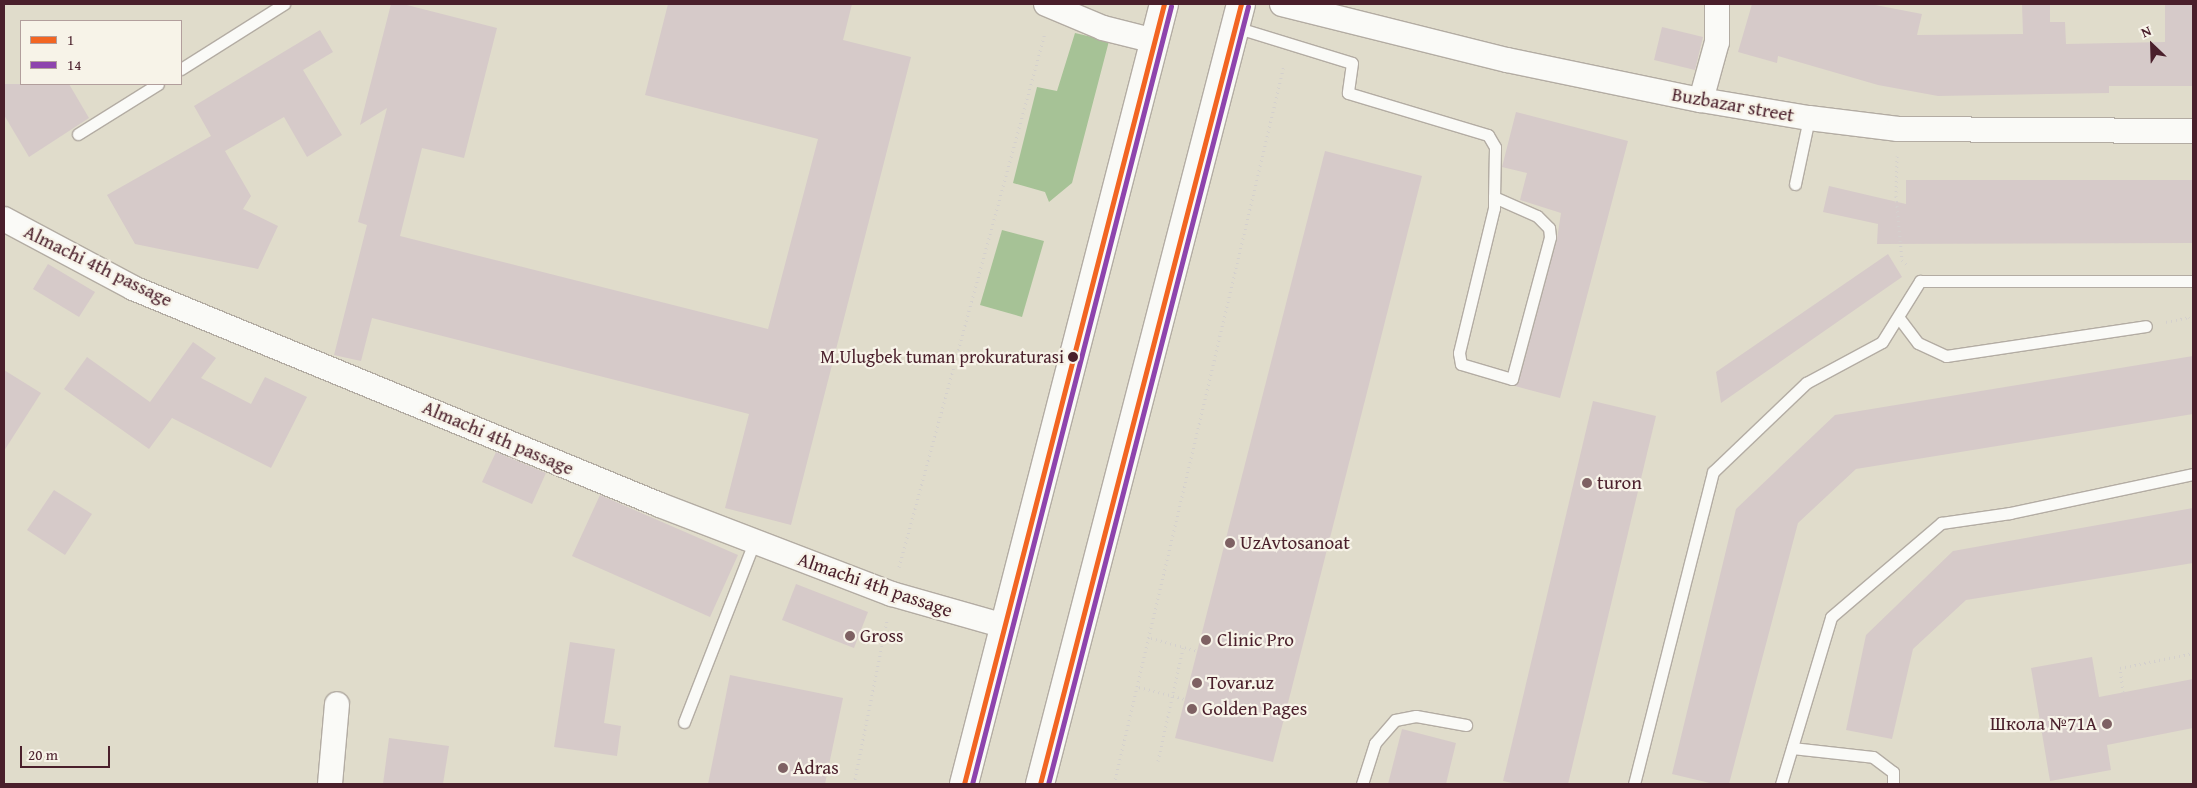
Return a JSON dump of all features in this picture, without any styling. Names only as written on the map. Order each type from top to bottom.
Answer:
[{"type":"main road","points":[[964,784],[1164,4]]},
{"type":"main road","points":[[1040,784],[1238,15]]},
{"type":"street","name":"Buzbazar street","points":[[1282,4],[1507,60],[1701,100],[1809,118],[1898,129],[2193,131]]},
{"type":"street","points":[[1701,100],[1717,42],[1716,4]]},
{"type":"street","points":[[1049,5],[1103,28],[1155,41]]},
{"type":"street","name":"Almachi 4th passage","points":[[4,219],[132,288],[754,542],[892,594],[1004,626]]},
{"type":"street","points":[[330,784],[336,704]]},
{"type":"lane","points":[[182,68],[284,4]]},
{"type":"lane","points":[[1238,15],[1290,42],[1352,63],[1348,93],[1488,134],[1494,147],[1494,197],[1459,353],[1460,364],[1512,378],[1550,237],[1549,228],[1537,216],[1494,197]]},
{"type":"lane","points":[[78,134],[156,85]]},
{"type":"lane","points":[[1795,184],[1809,118]]},
{"type":"lane","points":[[1634,784],[1713,472],[1806,383],[1882,342],[1899,318],[1920,281],[2193,281]]},
{"type":"lane","points":[[1899,318],[1918,343],[1946,356],[2146,326]]},
{"type":"lane","points":[[1781,784],[1831,617],[1941,523],[2010,513],[2193,474]]},
{"type":"lane","points":[[684,722],[754,542]]},
{"type":"lane","points":[[1362,784],[1375,743],[1395,720],[1416,716],[1466,725]]},
{"type":"lane","points":[[1792,748],[1873,757],[1893,772],[1893,784]]},
{"type":"path","points":[[854,784],[892,594],[1049,5]]},
{"type":"path","points":[[1114,784],[1151,638],[1290,42]]},
{"type":"path","points":[[1898,129],[1896,196],[1902,260],[1920,281]]},
{"type":"path","points":[[2146,326],[2189,317],[2193,320]]},
{"type":"path","points":[[1151,638],[1198,651]]},
{"type":"path","points":[[1158,761],[1183,648]]},
{"type":"path","points":[[2123,692],[2120,668],[2193,653]]},
{"type":"path","points":[[1139,687],[1185,699]]},
{"type":"green space","points":[[1075,33],[1109,41],[1072,183],[1049,202],[1045,192],[1013,183],[1037,87],[1057,91]]},
{"type":"green space","points":[[1002,230],[1044,241],[1022,317],[980,305]]},
{"type":"building","points":[[391,4],[403,4],[497,28],[464,158],[422,148],[400,236],[768,329],[818,139],[645,95],[668,4],[852,4],[843,40],[911,57],[791,525],[725,508],[749,414],[372,318],[361,361],[334,355],[367,225],[358,222],[387,108],[360,125]]},
{"type":"building","points":[[1752,4],[1870,4],[1922,14],[1917,35],[2023,34],[2022,4],[2050,4],[2050,22],[2065,22],[2066,44],[2165,42],[2165,4],[2193,4],[2193,86],[2109,86],[2109,93],[1938,96],[1878,85],[1778,56],[1777,63],[1738,52]]},
{"type":"building","points":[[1662,27],[1703,37],[1695,70],[1654,60]]},
{"type":"building","points":[[320,30],[333,52],[303,70],[342,135],[307,157],[284,117],[225,151],[251,196],[243,209],[278,226],[258,269],[135,244],[107,195],[211,136],[194,106]]},
{"type":"building","points":[[4,84],[70,85],[89,118],[29,157],[4,115]]},
{"type":"building","points":[[1516,112],[1628,141],[1560,398],[1515,386],[1557,239],[1561,213],[1520,200],[1527,173],[1502,167]]},
{"type":"building","points":[[1325,151],[1422,176],[1273,762],[1175,738]]},
{"type":"building","points":[[1906,180],[2193,180],[2193,243],[1877,244],[1878,224],[1823,212],[1829,186],[1906,204]]},
{"type":"building","points":[[1888,254],[1902,277],[1721,403],[1716,372]]},
{"type":"building","points":[[48,264],[95,292],[79,317],[33,289]]},
{"type":"building","points":[[193,342],[216,358],[201,378],[251,404],[265,377],[307,397],[271,468],[172,418],[149,449],[64,389],[87,357],[150,402]]},
{"type":"building","points":[[2193,356],[2193,414],[1856,469],[1798,523],[1729,784],[1714,784],[1672,774],[1736,509],[1835,415]]},
{"type":"building","points":[[4,370],[41,393],[4,451]]},
{"type":"building","points":[[1593,401],[1656,416],[1568,784],[1517,784],[1503,781]]},
{"type":"building","points":[[496,452],[546,473],[532,504],[482,482]]},
{"type":"building","points":[[54,490],[92,514],[65,555],[27,530]]},
{"type":"building","points":[[600,495],[738,555],[710,617],[572,556]]},
{"type":"building","points":[[2193,508],[2193,563],[1966,600],[1913,649],[1892,739],[1846,730],[1866,635],[1953,551]]},
{"type":"building","points":[[796,584],[868,612],[854,648],[782,620]]},
{"type":"building","points":[[570,642],[615,649],[604,723],[621,726],[617,756],[554,747]]},
{"type":"building","points":[[2092,657],[2099,697],[2193,679],[2193,728],[2107,745],[2111,770],[2050,781],[2031,668]]},
{"type":"building","points":[[730,675],[843,698],[825,784],[708,784]]},
{"type":"building","points":[[1402,729],[1456,743],[1446,784],[1388,784]]},
{"type":"building","points":[[389,738],[449,746],[443,784],[383,784]]},
{"type":"transit line","name":"1","points":[[964,784],[1164,4]]},
{"type":"transit line","name":"1","points":[[1040,784],[1241,4]]},
{"type":"transit line","name":"14","points":[[972,784],[1171,6]]},
{"type":"transit line","name":"14","points":[[1048,784],[1248,6]]},
{"type":"place","name":"M.Ulugbek tuman prokuraturasi","points":[[1073,357]]},
{"type":"place","name":"turon","points":[[1587,483]]},
{"type":"place","name":"UzAvtosanoat","points":[[1230,543]]},
{"type":"place","name":"Gross","points":[[850,636]]},
{"type":"place","name":"Clinic Pro","points":[[1206,640]]},
{"type":"place","name":"Tovar.uz","points":[[1197,683]]},
{"type":"place","name":"Golden Pages","points":[[1192,709]]},
{"type":"place","name":"Школа №71А","points":[[2107,724]]},
{"type":"place","name":"Adras","points":[[783,768]]}]
